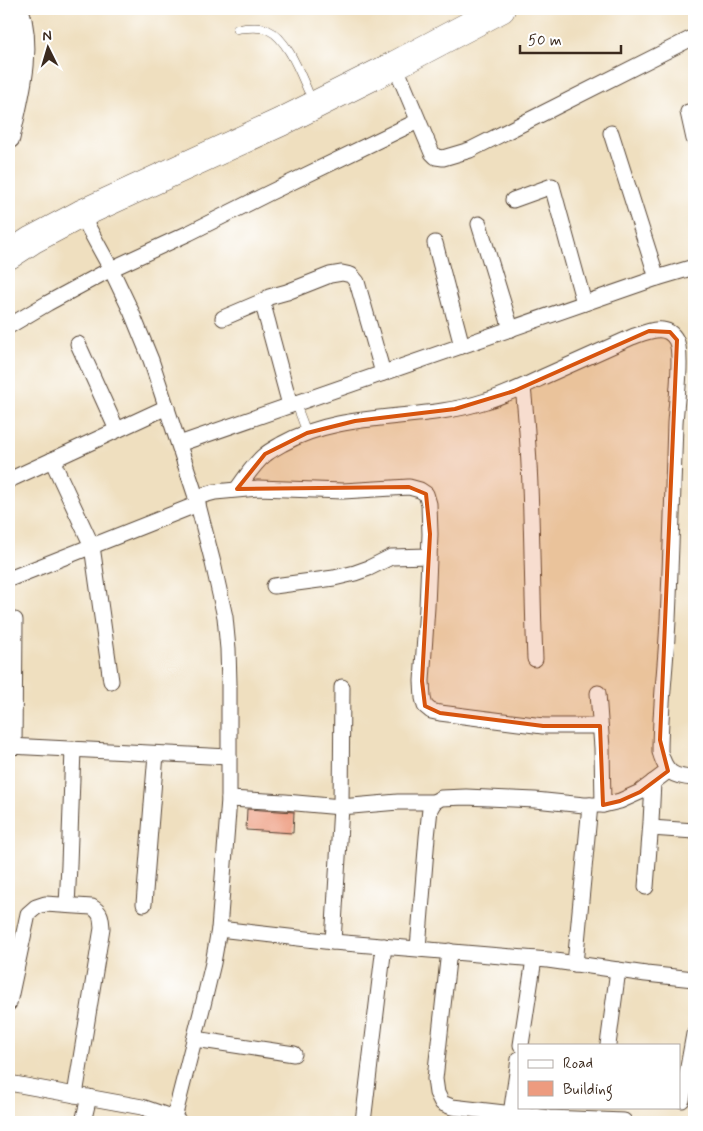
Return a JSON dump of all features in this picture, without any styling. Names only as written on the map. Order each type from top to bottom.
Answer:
[{"type":"highway","points":[[9,255],[32,240],[81,214],[281,122],[395,65],[483,12]]},
{"type":"highway","points":[[9,237],[74,200],[483,12]]},
{"type":"street","points":[[9,138],[23,71],[24,43],[21,17],[18,9]]},
{"type":"street","points":[[395,65],[432,153],[436,157],[443,158],[489,141],[694,37]]},
{"type":"street","points":[[688,112],[694,139]]},
{"type":"street","points":[[9,326],[111,269],[418,121]]},
{"type":"street","points":[[611,133],[657,278]]},
{"type":"street","points":[[513,200],[552,186],[584,303]]},
{"type":"street","points":[[9,1083],[142,1107],[175,1121],[213,963],[219,929],[229,799],[228,649],[225,617],[197,501],[151,360],[111,269],[81,214]]},
{"type":"street","points":[[479,224],[510,329]]},
{"type":"street","points":[[435,243],[462,346]]},
{"type":"street","points":[[179,444],[584,303],[694,267]]},
{"type":"street","points":[[223,318],[269,297],[330,274],[342,273],[351,275],[356,282],[383,373]]},
{"type":"street","points":[[263,300],[263,308],[292,405]]},
{"type":"street","points":[[237,489],[265,454],[293,438],[324,427],[355,421],[429,414],[484,402],[523,387],[632,337],[661,329],[670,332],[677,340],[679,356],[668,621],[660,752],[668,771],[676,776],[694,778]]},
{"type":"street","points":[[78,344],[117,430]]},
{"type":"street","points":[[523,387],[532,513],[535,659]]},
{"type":"street","points":[[9,480],[167,407]]},
{"type":"street","points":[[52,460],[92,546],[111,680]]},
{"type":"street","points":[[9,579],[92,546],[215,492],[258,488],[343,491],[409,488],[420,490],[426,494],[429,504],[430,534],[422,681],[425,706],[431,711],[440,713],[543,726],[600,726]]},
{"type":"street","points":[[274,586],[334,578],[369,568],[391,557],[429,556]]},
{"type":"street","points":[[15,620],[11,747],[229,757]]},
{"type":"street","points":[[333,942],[341,807],[342,687]]},
{"type":"street","points":[[574,964],[596,805],[600,726],[598,693]]},
{"type":"street","points":[[66,906],[73,750]]},
{"type":"street","points":[[144,904],[156,754]]},
{"type":"street","points":[[229,799],[341,807],[398,802],[434,802],[441,798],[466,796],[596,805],[620,801],[640,792],[668,771]]},
{"type":"street","points":[[646,887],[653,782]]},
{"type":"street","points":[[418,948],[430,809],[434,802]]},
{"type":"street","points":[[651,828],[694,831]]},
{"type":"street","points":[[9,1003],[28,914],[36,907],[45,904],[92,907],[98,911],[102,928],[82,1096],[83,1122]]},
{"type":"street","points":[[219,929],[333,942],[534,959],[694,979]]},
{"type":"street","points":[[363,1122],[384,946]]},
{"type":"street","points":[[449,951],[435,1079],[437,1092],[442,1103],[452,1108],[550,1118],[599,1114],[624,1121]]},
{"type":"street","points":[[521,1044],[534,959]]},
{"type":"street","points":[[608,1044],[618,970]]},
{"type":"street","points":[[682,1100],[694,1034]]},
{"type":"street","points":[[194,1039],[294,1054]]},
{"type":"street","points":[[511,1114],[518,1066]]},
{"type":"lane","points":[[237,29],[257,28],[268,30],[279,36],[286,45],[308,91]]},
{"type":"lane","points":[[292,405],[307,433]]},
{"type":"highlighted area","points":[[649,331],[670,332],[677,340],[660,740],[668,771],[640,792],[620,801],[603,805],[600,726],[543,726],[440,713],[425,706],[422,681],[430,534],[426,494],[409,487],[237,489],[265,454],[307,433],[355,421],[455,409],[514,391]]},
{"type":"building","points":[[247,809],[294,812],[293,833],[246,830]]}]
